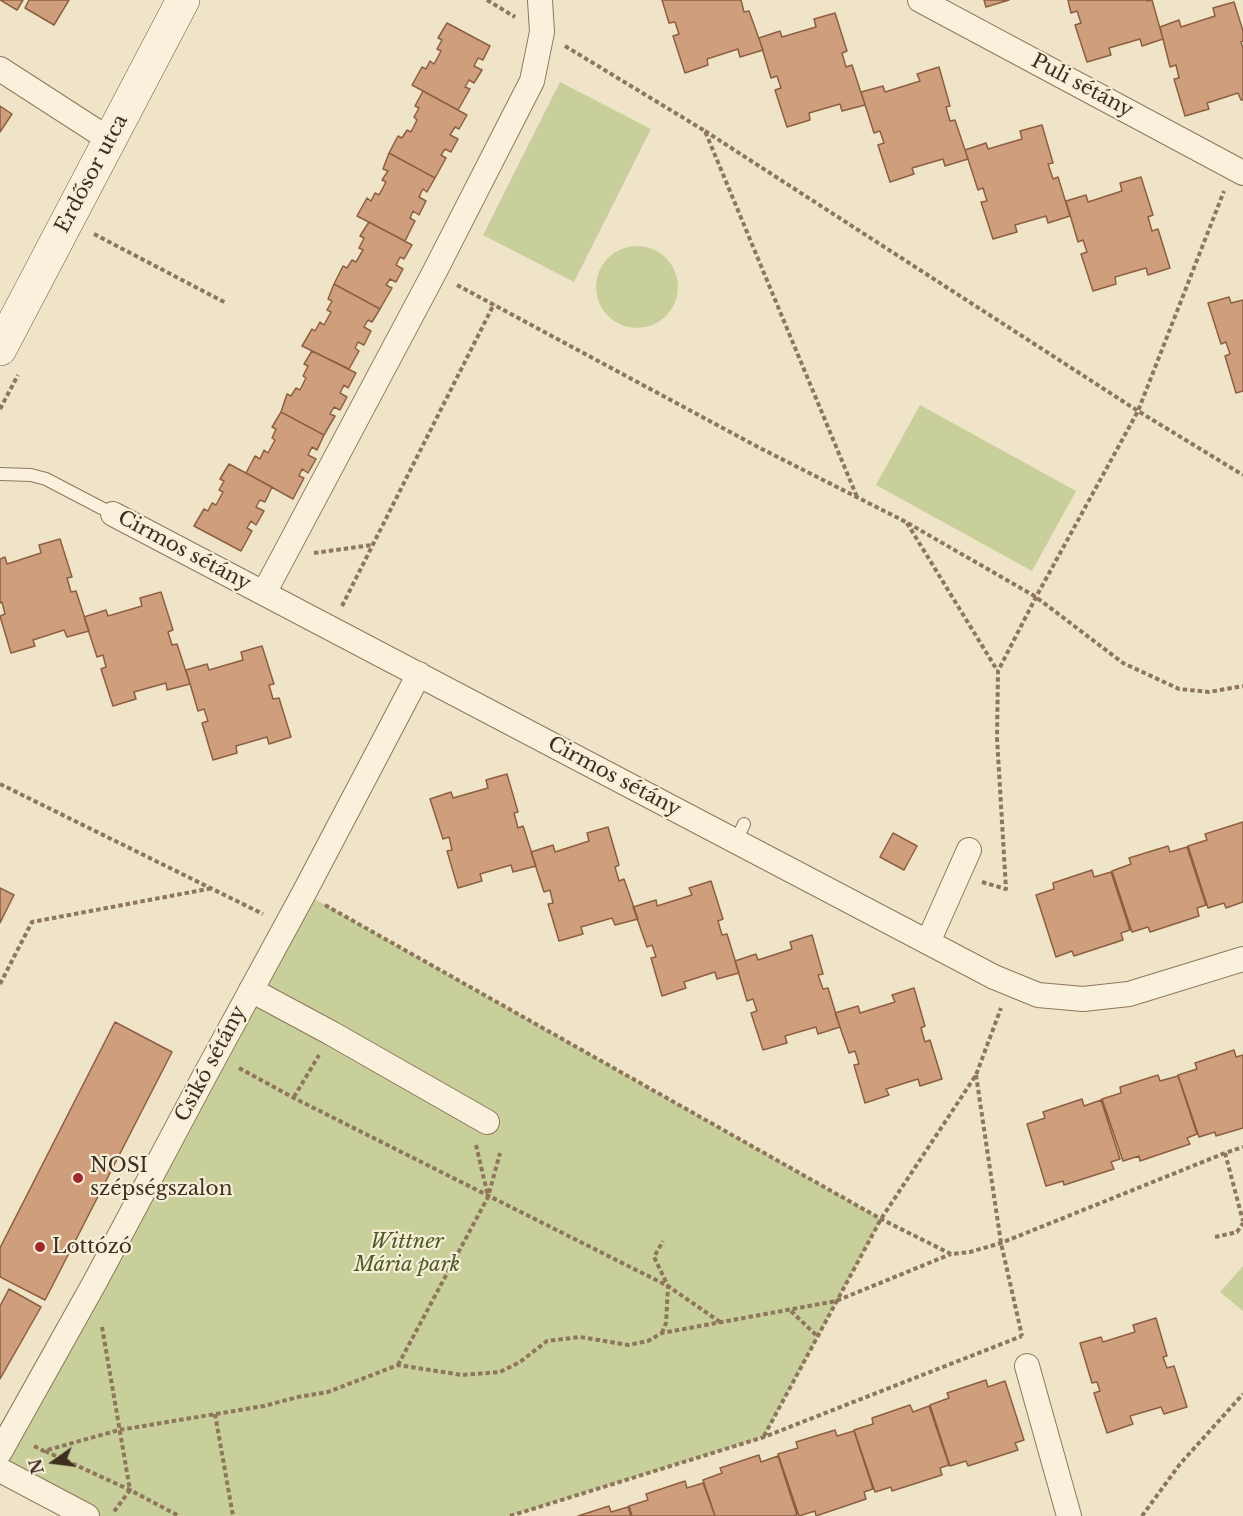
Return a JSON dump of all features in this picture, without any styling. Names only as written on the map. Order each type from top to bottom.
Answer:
[{"type":"street","name":"Erdősor utca","points":[[0,349],[183,0]]},
{"type":"street","points":[[264,593],[434,273],[532,81],[542,32],[540,0]]},
{"type":"street","name":"Puli sétány","points":[[920,0],[1238,170]]},
{"type":"street","points":[[0,69],[110,140]]},
{"type":"street","name":"Cirmos sétány","points":[[113,514],[419,674],[740,833],[928,942],[1010,984],[1038,995],[1083,999],[1129,994],[1243,959]]},
{"type":"street","name":"Csikó sétány","points":[[5,1443],[304,893],[419,674]]},
{"type":"street","points":[[928,942],[969,849]]},
{"type":"street","points":[[251,990],[487,1122]]},
{"type":"street","points":[[1027,1366],[1069,1516]]},
{"type":"street","points":[[0,1470],[87,1516]]},
{"type":"lane","name":"Cirmos sétány","points":[[0,474],[31,475],[46,479],[113,514]]},
{"type":"path","points":[[542,32],[705,131],[1138,411],[1243,475]]},
{"type":"path","points":[[705,131],[858,497]]},
{"type":"path","points":[[958,875],[1006,889],[997,738],[998,671],[1138,411],[1238,170]]},
{"type":"path","points":[[91,233],[226,303]]},
{"type":"path","points":[[434,273],[758,447],[906,522],[1036,597],[1123,663],[1179,689],[1209,692],[1243,686]]},
{"type":"path","points":[[330,628],[494,304]]},
{"type":"path","points":[[906,522],[998,671]]},
{"type":"path","points":[[282,558],[373,545]]},
{"type":"path","points":[[0,784],[286,926]]},
{"type":"path","points":[[0,984],[33,922],[213,888]]},
{"type":"path","points":[[304,893],[881,1219],[951,1254]]},
{"type":"path","points":[[764,1437],[881,1219],[975,1075],[1010,984]]},
{"type":"path","points":[[294,1098],[331,1033]]},
{"type":"path","points":[[216,1055],[294,1098],[668,1286],[721,1322]]},
{"type":"path","points":[[975,1075],[1002,1243],[1027,1366]]},
{"type":"path","points":[[487,1122],[475,1144],[488,1197]]},
{"type":"path","points":[[44,1451],[118,1430],[264,1406],[328,1392],[398,1365],[462,1375],[500,1372],[520,1362],[547,1341],[580,1337],[628,1345],[648,1341],[662,1333],[836,1302],[951,1254],[969,1252],[1002,1243],[1243,1147]]},
{"type":"path","points":[[1215,1237],[1238,1232],[1243,1222],[1225,1153]]},
{"type":"path","points":[[398,1365],[488,1197],[500,1154]]},
{"type":"path","points":[[662,1333],[666,1323],[668,1286],[654,1257],[663,1241]]},
{"type":"path","points":[[94,1282],[129,1490],[111,1516]]},
{"type":"path","points":[[791,1310],[818,1336]]},
{"type":"path","points":[[510,1516],[764,1437],[1022,1336]]},
{"type":"path","points":[[1142,1516],[1180,1464],[1243,1394]]},
{"type":"path","points":[[214,1414],[233,1516]]},
{"type":"path","points":[[5,1443],[44,1451],[179,1516]]},
{"type":"green space","points":[[560,82],[651,129],[574,282],[483,235]]},
{"type":"green space","points":[[637,246],[653,249],[666,258],[675,271],[678,287],[675,303],[666,316],[653,325],[637,328],[621,325],[608,316],[599,303],[596,287],[599,271],[608,258],[621,249]]},
{"type":"green space","points":[[920,405],[1076,491],[1032,571],[876,485]]},
{"type":"green space","name":"Wittner Mária park","points":[[304,893],[881,1219],[764,1437],[510,1516],[87,1516],[0,1470]]},
{"type":"green space","points":[[1243,1266],[1243,1311],[1220,1292]]},
{"type":"building","points":[[0,0],[23,0],[17,10]]},
{"type":"building","points":[[29,0],[69,0],[54,25],[25,8]]},
{"type":"building","points":[[662,0],[741,0],[744,12],[749,11],[763,50],[740,57],[738,49],[707,59],[708,65],[685,73],[673,36],[679,34],[675,22],[669,23]]},
{"type":"building","points":[[984,0],[1009,0],[986,7]]},
{"type":"building","points":[[1068,0],[1152,0],[1163,39],[1142,46],[1140,39],[1109,48],[1111,55],[1087,62],[1075,25],[1081,23],[1077,11],[1071,13]]},
{"type":"building","points":[[1234,2],[1243,31],[1241,42],[1243,100],[1238,93],[1207,103],[1209,109],[1185,116],[1174,79],[1179,78],[1176,65],[1170,67],[1160,27],[1179,20],[1181,27],[1215,16],[1213,8]]},
{"type":"building","points":[[835,13],[847,51],[842,53],[846,67],[852,65],[865,105],[842,111],[840,104],[809,113],[810,120],[787,127],[775,90],[781,88],[777,76],[771,78],[759,38],[780,31],[782,37],[816,27],[814,19]]},
{"type":"building","points":[[447,23],[490,46],[483,60],[478,58],[474,66],[482,70],[474,83],[469,80],[465,87],[470,89],[458,110],[412,85],[422,67],[426,69],[430,61],[434,64],[441,51],[437,49],[442,40],[438,38]]},
{"type":"building","points":[[939,67],[950,106],[946,107],[950,121],[955,120],[968,159],[945,166],[943,159],[912,168],[914,174],[890,182],[878,145],[884,143],[880,131],[874,133],[861,92],[883,86],[885,92],[920,81],[917,74]]},
{"type":"building","points":[[423,91],[467,115],[459,129],[455,127],[450,135],[458,139],[451,152],[445,149],[441,155],[446,158],[435,178],[389,153],[398,136],[402,138],[407,130],[411,132],[417,120],[414,117],[419,108],[415,106]]},
{"type":"building","points":[[0,106],[12,114],[0,132]]},
{"type":"building","points":[[1042,125],[1053,163],[1048,164],[1053,179],[1058,177],[1070,216],[1048,223],[1046,216],[1015,225],[1017,232],[993,239],[981,202],[987,201],[983,188],[978,190],[965,150],[986,143],[988,149],[1022,139],[1020,131]]},
{"type":"building","points":[[389,153],[435,178],[427,192],[423,189],[419,197],[426,201],[419,215],[413,211],[410,218],[415,221],[405,241],[357,216],[367,198],[371,201],[375,193],[379,195],[386,182],[382,180],[388,171],[383,169]]},
{"type":"building","points":[[1141,177],[1153,215],[1148,217],[1152,231],[1158,229],[1170,268],[1148,275],[1146,268],[1115,277],[1116,284],[1093,291],[1081,254],[1087,252],[1083,240],[1078,242],[1066,201],[1086,195],[1088,202],[1122,191],[1120,183]]},
{"type":"building","points":[[369,222],[412,245],[404,259],[400,257],[396,265],[403,269],[396,282],[390,279],[386,285],[392,288],[380,309],[334,284],[343,266],[347,268],[352,260],[356,262],[363,250],[359,248],[364,238],[360,236]]},
{"type":"building","points":[[334,284],[380,309],[372,322],[368,320],[364,327],[371,331],[364,345],[358,342],[355,348],[359,351],[349,369],[302,346],[312,329],[315,331],[320,322],[324,325],[331,312],[327,310],[332,301],[328,299]]},
{"type":"building","points":[[1229,297],[1231,303],[1243,300],[1243,391],[1236,393],[1225,356],[1230,354],[1226,342],[1221,344],[1208,303]]},
{"type":"building","points":[[312,351],[356,373],[348,388],[344,385],[340,393],[347,397],[340,410],[334,407],[330,414],[335,416],[324,435],[281,412],[287,394],[291,396],[296,388],[300,390],[306,378],[303,376],[308,366],[304,364]]},
{"type":"building","points":[[281,412],[324,435],[317,450],[312,447],[308,455],[316,459],[308,473],[302,469],[299,476],[304,478],[293,499],[246,473],[255,456],[260,459],[264,450],[268,453],[275,440],[272,438],[276,429],[272,427]]},
{"type":"building","points":[[229,464],[272,487],[265,502],[260,500],[256,507],[264,511],[256,525],[251,521],[247,528],[252,531],[241,551],[194,526],[204,509],[208,511],[212,503],[216,505],[223,492],[219,490],[224,481],[220,479]]},
{"type":"building","points":[[60,539],[72,577],[67,578],[71,592],[76,591],[89,631],[67,637],[64,630],[33,640],[35,646],[11,653],[0,616],[5,614],[2,602],[0,603],[0,559],[5,557],[7,564],[41,553],[39,545]]},
{"type":"building","points":[[161,592],[173,630],[168,632],[172,645],[177,644],[190,684],[167,690],[166,683],[134,692],[136,699],[113,706],[101,669],[106,667],[103,655],[97,657],[84,617],[106,610],[108,616],[142,606],[140,598]]},
{"type":"building","points":[[262,646],[274,684],[269,685],[273,699],[279,698],[291,737],[269,744],[267,737],[236,746],[237,753],[213,760],[202,723],[208,721],[204,709],[198,711],[186,670],[207,664],[209,670],[243,660],[241,652]]},
{"type":"building","points":[[507,774],[518,812],[514,813],[518,828],[523,826],[536,866],[513,872],[511,865],[480,874],[482,881],[458,888],[447,851],[452,850],[449,837],[443,839],[430,799],[451,792],[453,798],[488,788],[486,780]]},
{"type":"building","points":[[1243,822],[1243,902],[1226,908],[1224,903],[1208,908],[1188,846],[1207,840],[1205,834]]},
{"type":"building","points":[[608,827],[619,865],[615,867],[619,881],[624,879],[638,919],[615,925],[612,918],[581,927],[583,934],[559,941],[548,904],[553,903],[550,890],[544,892],[531,852],[553,845],[555,852],[589,841],[587,833]]},
{"type":"building","points":[[893,833],[917,846],[904,870],[880,857]]},
{"type":"building","points":[[1168,846],[1170,852],[1187,847],[1206,905],[1197,908],[1199,916],[1150,932],[1148,927],[1132,932],[1112,871],[1131,864],[1129,858]]},
{"type":"building","points":[[1092,870],[1094,877],[1111,872],[1130,930],[1121,933],[1123,940],[1074,956],[1072,951],[1056,957],[1036,895],[1054,889],[1053,883]]},
{"type":"building","points":[[711,881],[723,919],[718,921],[722,935],[727,934],[739,973],[717,979],[715,972],[684,982],[686,988],[662,996],[651,958],[656,957],[652,945],[647,947],[633,907],[656,900],[657,906],[692,895],[689,888]]},
{"type":"building","points":[[0,888],[14,895],[0,923]]},
{"type":"building","points":[[812,935],[823,974],[818,975],[823,989],[828,988],[840,1027],[818,1034],[816,1027],[785,1036],[787,1043],[763,1050],[751,1013],[757,1011],[753,999],[747,1001],[735,961],[756,954],[758,960],[792,949],[790,942]]},
{"type":"building","points":[[914,988],[925,1026],[921,1028],[925,1042],[930,1040],[942,1079],[920,1086],[918,1079],[886,1089],[889,1095],[865,1103],[854,1065],[859,1064],[855,1051],[849,1053],[835,1013],[858,1006],[860,1013],[895,1002],[892,995]]},
{"type":"building","points":[[115,1022],[172,1052],[45,1300],[0,1277],[0,1248]]},
{"type":"building","points":[[1234,1050],[1236,1057],[1243,1055],[1243,1128],[1216,1136],[1215,1132],[1199,1137],[1178,1075],[1197,1069],[1195,1063]]},
{"type":"building","points":[[1158,1075],[1160,1081],[1178,1076],[1197,1134],[1187,1138],[1190,1144],[1140,1161],[1139,1156],[1123,1161],[1102,1099],[1121,1093],[1120,1087]]},
{"type":"building","points":[[1082,1099],[1084,1106],[1101,1100],[1120,1159],[1111,1162],[1114,1169],[1064,1185],[1063,1181],[1046,1186],[1027,1124],[1045,1118],[1043,1112]]},
{"type":"building","points":[[9,1289],[41,1307],[0,1379],[0,1306]]},
{"type":"building","points":[[1156,1318],[1167,1356],[1163,1357],[1167,1368],[1174,1366],[1187,1407],[1164,1414],[1161,1407],[1130,1416],[1133,1424],[1107,1433],[1094,1393],[1100,1391],[1097,1382],[1092,1383],[1080,1343],[1101,1337],[1103,1342],[1135,1332],[1133,1325]]},
{"type":"building","points":[[986,1380],[988,1387],[1005,1381],[1024,1440],[1015,1443],[1018,1450],[968,1466],[966,1461],[950,1466],[930,1405],[949,1398],[947,1393]]},
{"type":"building","points":[[910,1405],[913,1412],[929,1406],[949,1465],[940,1468],[942,1475],[892,1491],[891,1487],[875,1492],[854,1430],[873,1424],[872,1418]]},
{"type":"building","points":[[835,1430],[837,1436],[854,1431],[873,1489],[864,1492],[866,1499],[816,1516],[815,1511],[799,1516],[778,1454],[798,1448],[796,1442]]},
{"type":"building","points":[[759,1455],[761,1462],[778,1456],[797,1515],[715,1516],[703,1480],[722,1473],[720,1468]]},
{"type":"building","points":[[685,1481],[687,1488],[703,1483],[715,1516],[632,1516],[629,1506],[648,1500],[646,1494]]},
{"type":"building","points":[[609,1506],[611,1512],[628,1507],[631,1516],[578,1516]]},
{"type":"place","name":"NOSI szépségszalon","points":[[78,1178]]},
{"type":"place","name":"Lottózó","points":[[40,1247]]}]
